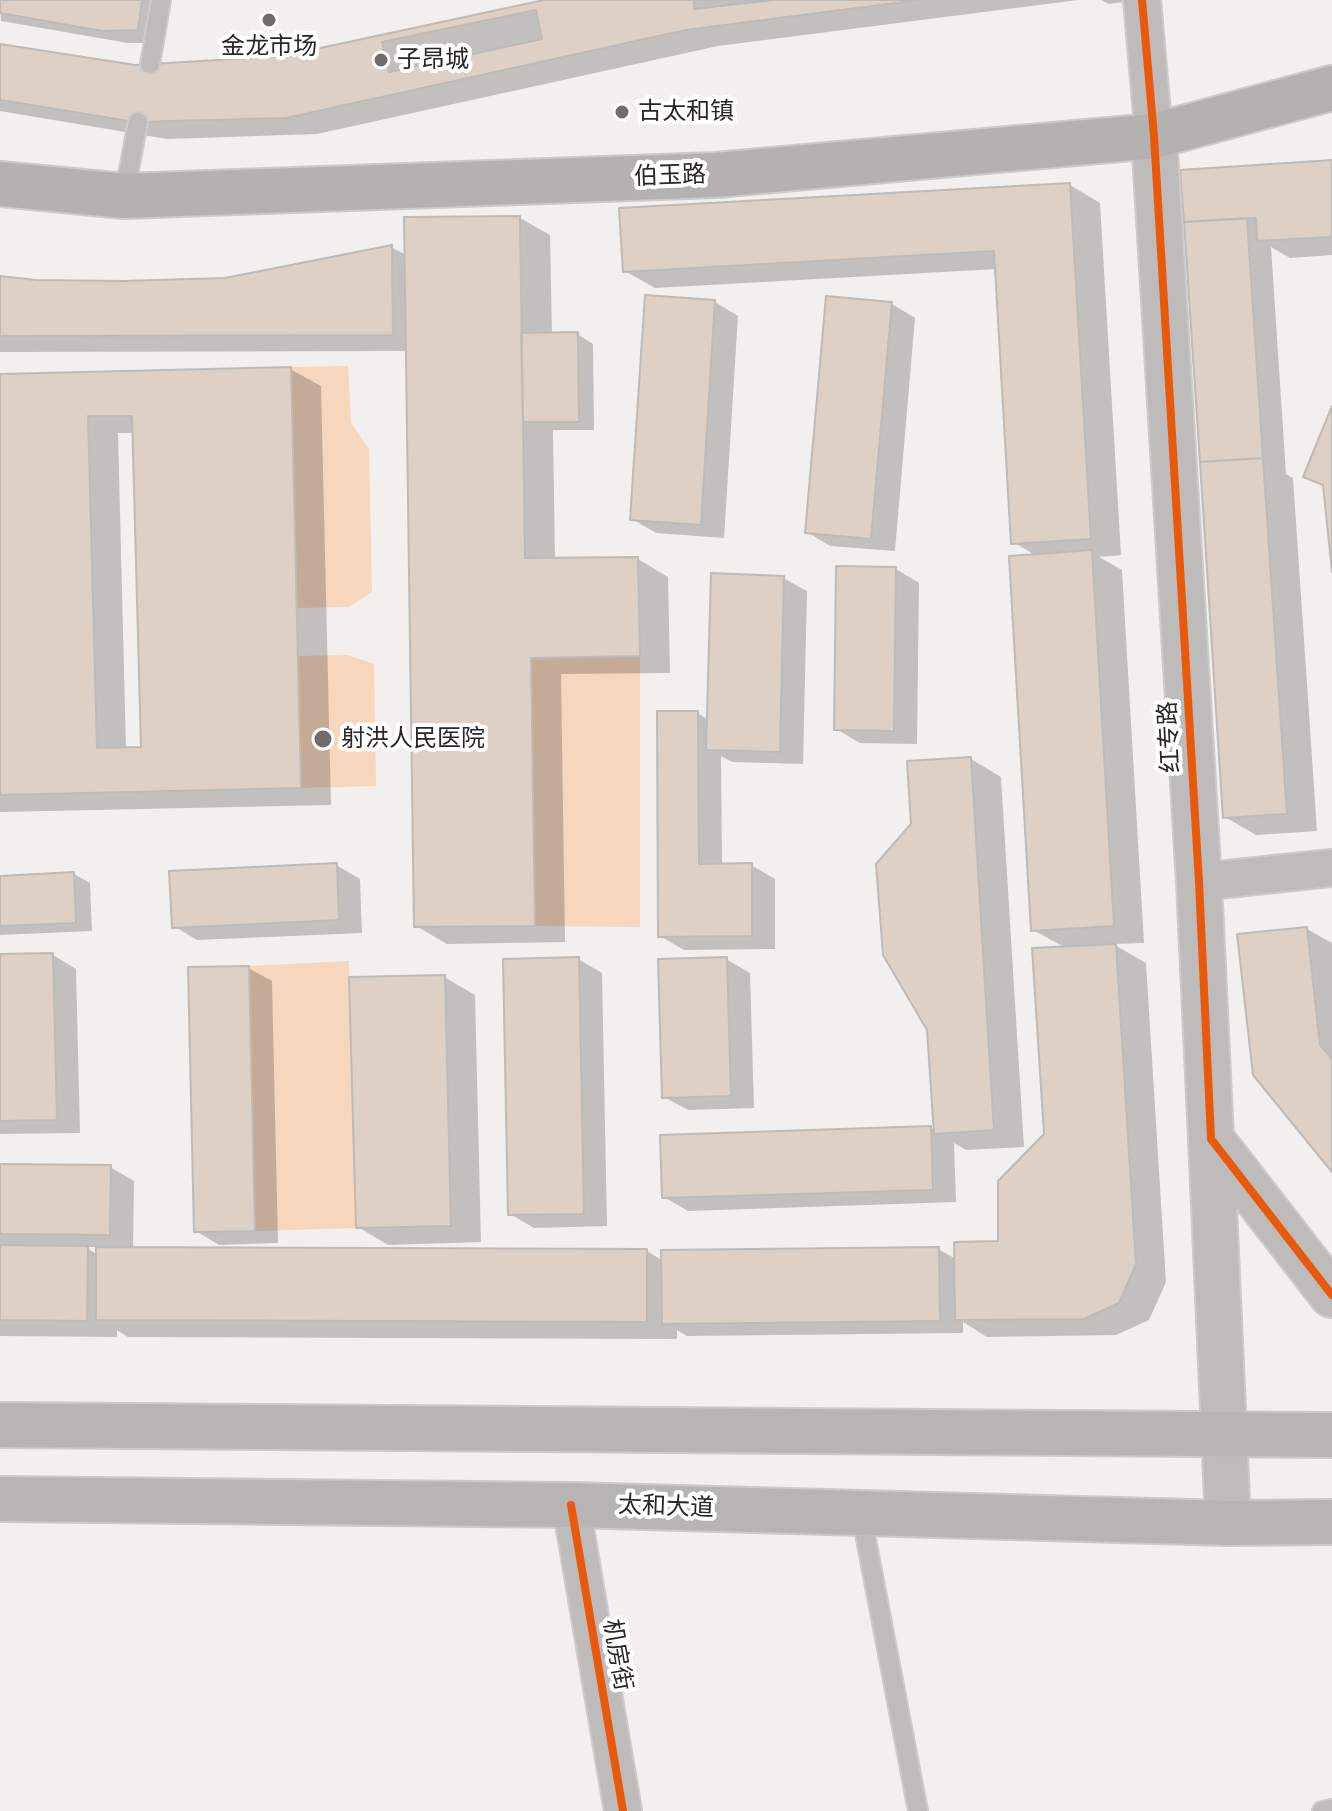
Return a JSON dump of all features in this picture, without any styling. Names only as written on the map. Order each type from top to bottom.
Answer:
[{"type":"main road","name":"伯玉路","points":[[0,184],[124,196],[716,175],[1154,136],[1332,88]]},
{"type":"main road","points":[[0,1425],[1332,1435]]},
{"type":"main road","name":"太和大道","points":[[0,1499],[571,1505],[1228,1523],[1332,1522]]},
{"type":"street","points":[[1142,0],[1154,136]]},
{"type":"street","name":"红专路","points":[[1154,136],[1199,882],[1228,1523]]},
{"type":"street","points":[[1199,882],[1332,868]]},
{"type":"street","points":[[1211,1139],[1332,1295]]},
{"type":"street","name":"机房街","points":[[571,1505],[623,1811]]},
{"type":"lane","points":[[150,64],[161,0]]},
{"type":"lane","points":[[124,196],[138,122]]},
{"type":"lane","points":[[861,1513],[918,1811]]},
{"type":"lane","points":[[1322,1811],[1332,1809]]},
{"type":"shaded area","points":[[348,366],[351,423],[369,449],[372,592],[349,607],[297,608],[291,367]]},
{"type":"shaded area","points":[[348,655],[374,664],[376,786],[301,788],[298,656]]},
{"type":"shaded area","points":[[640,656],[640,927],[535,926],[531,658]]},
{"type":"shaded area","points":[[349,961],[356,1228],[255,1231],[249,966]]},
{"type":"building","points":[[0,0],[142,0],[138,30],[102,31],[0,13]]},
{"type":"building","name":"子昂城","points":[[544,0],[919,0],[686,30],[286,118],[135,122],[0,100],[0,44],[135,65],[283,56]]},
{"type":"building","points":[[694,0],[773,0],[694,9]]},
{"type":"building","points":[[536,10],[542,39],[389,72],[382,42]]},
{"type":"building","points":[[1332,160],[1332,237],[1257,241],[1256,218],[1184,222],[1180,170]]},
{"type":"building","points":[[1070,183],[1091,539],[1011,544],[994,251],[623,272],[619,208]]},
{"type":"building","points":[[520,216],[525,558],[638,557],[640,656],[531,658],[535,926],[414,927],[404,217]]},
{"type":"building","points":[[1247,218],[1263,458],[1200,462],[1184,222]]},
{"type":"building","points":[[392,245],[393,335],[0,336],[0,276],[36,280],[123,281],[225,278]]},
{"type":"building","points":[[645,295],[715,300],[701,525],[630,520]]},
{"type":"building","points":[[826,296],[892,302],[871,539],[805,533]]},
{"type":"building","points":[[578,332],[579,422],[523,422],[521,333]]},
{"type":"building","points":[[291,367],[301,788],[0,795],[0,374]],"holes":[[[88,416],[132,416],[141,747],[97,748]]]},
{"type":"building","points":[[1332,406],[1332,572],[1323,485],[1303,477]]},
{"type":"building","points":[[1263,458],[1287,814],[1223,818],[1200,462]]},
{"type":"building","points":[[1092,550],[1114,926],[1031,931],[1009,556]]},
{"type":"building","points":[[836,566],[896,567],[894,731],[834,730]]},
{"type":"building","points":[[711,573],[784,576],[780,752],[706,750]]},
{"type":"building","points":[[657,711],[698,711],[699,864],[752,863],[752,936],[658,937]]},
{"type":"building","points":[[971,757],[994,1130],[934,1134],[927,1030],[883,955],[876,864],[911,824],[907,761]]},
{"type":"building","points":[[337,863],[339,920],[172,928],[169,871]]},
{"type":"building","points":[[74,872],[76,923],[0,926],[0,876]]},
{"type":"building","points":[[1307,927],[1320,1045],[1332,1059],[1332,1172],[1253,1075],[1237,934]]},
{"type":"building","points":[[1116,944],[1136,1264],[1119,1303],[1084,1319],[955,1320],[954,1242],[998,1241],[998,1181],[1044,1134],[1032,948]]},
{"type":"building","points":[[53,953],[57,1120],[0,1121],[0,954]]},
{"type":"building","points":[[579,957],[584,1214],[508,1215],[503,959]]},
{"type":"building","points":[[727,957],[731,1096],[662,1098],[658,959]]},
{"type":"building","points":[[249,966],[255,1231],[194,1232],[188,967]]},
{"type":"building","points":[[445,975],[451,1226],[356,1228],[349,977]]},
{"type":"building","points":[[931,1126],[933,1190],[662,1198],[660,1135]]},
{"type":"building","points":[[0,1164],[111,1165],[110,1235],[0,1234]]},
{"type":"building","points":[[0,1245],[88,1246],[87,1321],[0,1320]]},
{"type":"building","points":[[96,1247],[647,1249],[647,1322],[96,1320]]},
{"type":"building","points":[[939,1247],[940,1321],[662,1324],[661,1250]]},
{"type":"cycle path","points":[[1142,0],[1154,136],[1199,882],[1211,1139],[1332,1295]]},
{"type":"cycle path","points":[[571,1505],[623,1811]]},
{"type":"place","name":"金龙市场","points":[[269,20]]},
{"type":"place","name":"子昂城","points":[[381,60]]},
{"type":"place","name":"古太和镇","points":[[622,112]]},
{"type":"place","name":"射洪人民医院","points":[[323,739]]}]
